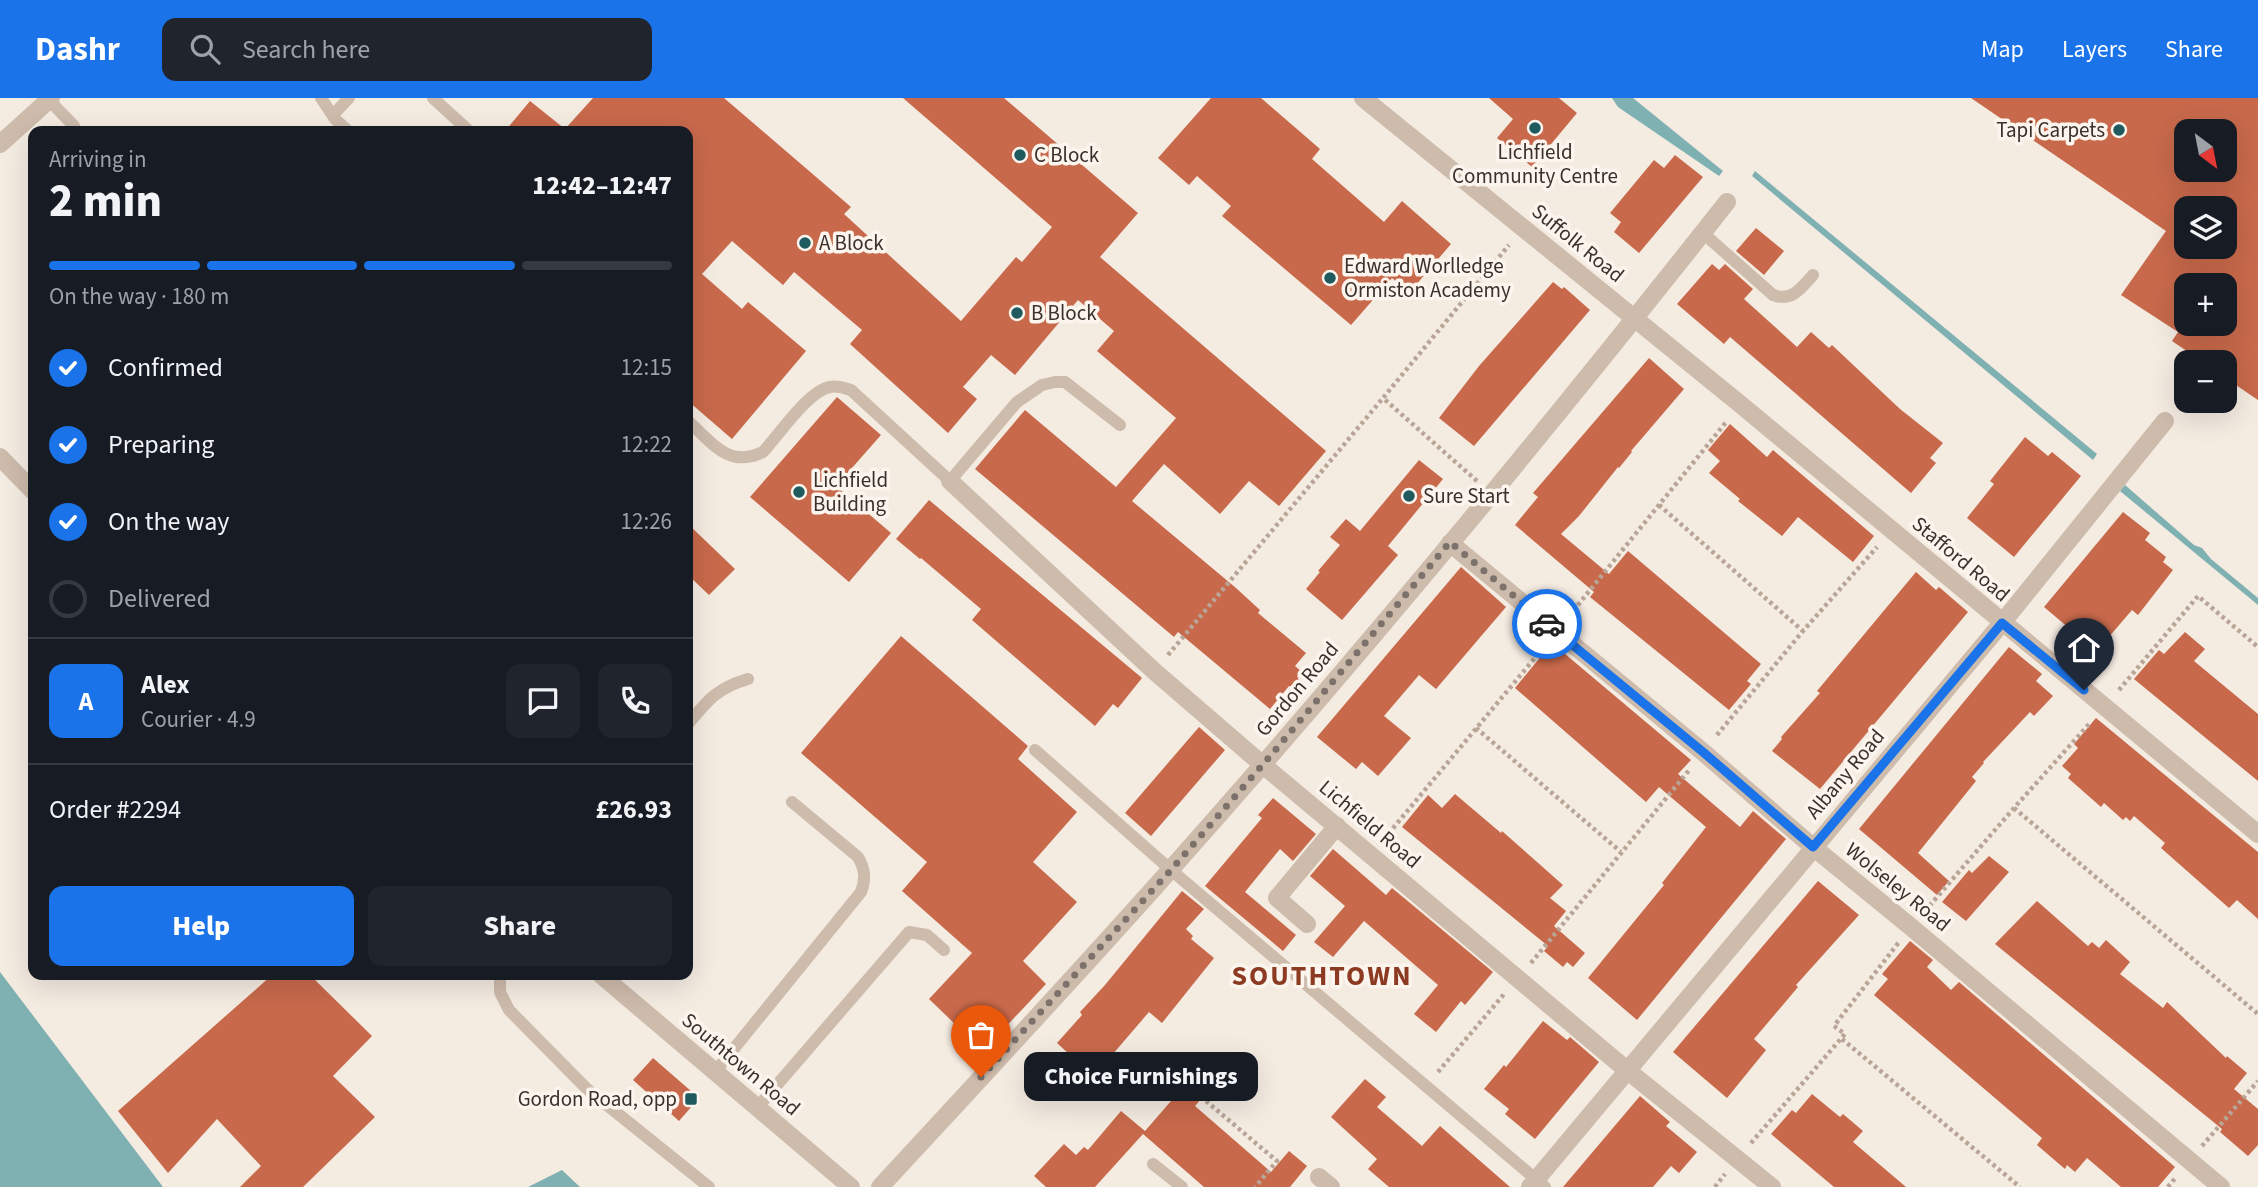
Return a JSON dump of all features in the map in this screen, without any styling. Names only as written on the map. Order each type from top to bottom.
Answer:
[{"type":"street","name":"Suffolk Road","points":[[1363,98],[1635,318]]},
{"type":"street","points":[[0,144],[50,99]]},
{"type":"street","name":"Gordon Road","points":[[880,1187],[1171,870],[1263,765],[1490,494],[1727,202]]},
{"type":"street","name":"Stafford Road","points":[[1635,318],[2258,834]]},
{"type":"street","name":"Albany Road","points":[[1537,1185],[1813,847],[2002,623],[2165,421]]},
{"type":"street","points":[[0,457],[28,486]]},
{"type":"street","name":"Lichfield Road","points":[[950,481],[1154,671],[1263,765],[1338,825],[1628,1071],[1772,1187]]},
{"type":"street","name":"Wolseley Road","points":[[1450,542],[2221,1187]]},
{"type":"street","points":[[1307,924],[1277,898],[1338,825]]},
{"type":"street","name":"Southtown Road","points":[[607,980],[851,1187]]},
{"type":"lane","points":[[321,98],[343,126]]},
{"type":"lane","points":[[333,116],[349,98]]},
{"type":"lane","points":[[433,98],[464,126]]},
{"type":"lane","points":[[50,99],[74,126]]},
{"type":"lane","points":[[1703,233],[1773,295],[1785,298],[1796,294],[1813,275]]},
{"type":"lane","points":[[693,425],[730,457],[754,456],[763,452],[813,395],[832,386],[843,387],[851,390],[950,481],[1017,402],[1042,385],[1065,382],[1121,425]]},
{"type":"lane","points":[[693,718],[713,694],[748,680]]},
{"type":"lane","points":[[1035,750],[1537,1185]]},
{"type":"lane","points":[[715,1072],[861,892],[864,884],[863,864],[858,857],[792,802]]},
{"type":"lane","points":[[757,1108],[909,932],[927,934],[944,950]]},
{"type":"lane","points":[[500,980],[499,992],[509,1010],[587,1089],[709,1187]]},
{"type":"lane","points":[[1153,1164],[1182,1187]]},
{"type":"path","points":[[1154,671],[1523,228]]},
{"type":"path","points":[[1383,398],[1490,494]]},
{"type":"path","points":[[1371,855],[1557,631],[1740,404]]},
{"type":"path","points":[[1659,505],[1803,631]]},
{"type":"path","points":[[1425,1086],[1518,979],[1803,631],[1892,530]]},
{"type":"path","points":[[2105,707],[2197,596],[2258,647]]},
{"type":"path","points":[[1476,728],[1621,852]]},
{"type":"path","points":[[2014,808],[2258,1014]]},
{"type":"path","points":[[1842,1039],[2020,1187]]},
{"type":"path","points":[[2168,1187],[2258,1081]]},
{"type":"path","points":[[1206,1101],[1277,1161],[1255,1187]]},
{"type":"water","points":[[1612,98],[1633,98],[1723,171],[1719,176],[1618,107]]},
{"type":"water","points":[[1755,171],[2097,454],[2093,460],[1752,176]]},
{"type":"water","points":[[2125,485],[2258,598],[2258,605],[2120,491]]},
{"type":"water","points":[[0,972],[163,1187],[0,1187]]},
{"type":"water","points":[[562,1170],[580,1187],[528,1187]]},
{"type":"building","points":[[593,98],[724,98],[851,207],[844,214],[961,321],[1016,257],[1022,262],[1052,227],[903,98],[1004,98],[1138,213],[1100,257],[1326,451],[1279,506],[1249,481],[1220,514],[1164,464],[1132,501],[1236,588],[1260,610],[1258,613],[1306,653],[1295,666],[1302,672],[1297,676],[1303,688],[1289,686],[1270,709],[1178,632],[1174,637],[975,469],[1025,410],[1116,487],[1176,418],[1097,351],[1114,331],[1078,300],[1015,375],[991,355],[963,387],[977,399],[948,433],[850,344],[862,330],[794,272],[783,285],[732,241],[702,274],[742,309],[748,302],[806,351],[732,439],[693,405],[693,126],[568,126]]},
{"type":"building","points":[[1211,98],[1261,98],[1320,149],[1312,159],[1384,222],[1402,201],[1451,244],[1409,293],[1392,278],[1351,325],[1222,216],[1231,206],[1197,176],[1189,185],[1158,158]]},
{"type":"building","name":"Lichfield Community Centre","points":[[1489,98],[1559,98],[1577,113],[1532,167],[1497,138],[1513,119]]},
{"type":"building","points":[[1971,98],[2258,98],[2258,400],[2237,386],[2237,350],[2185,350],[2172,341],[2175,336],[2237,336],[2237,273],[2174,273],[2174,329],[2121,295],[2166,231]]},
{"type":"building","points":[[530,101],[561,126],[509,126]]},
{"type":"building","points":[[1675,155],[1703,177],[1639,253],[1614,232],[1621,222],[1610,213],[1654,160],[1664,168]]},
{"type":"building","points":[[1756,228],[1784,251],[1764,275],[1736,251]]},
{"type":"building","points":[[1712,264],[1719,270],[1725,264],[1753,289],[1744,299],[1797,347],[1811,332],[1829,348],[1832,345],[1900,409],[1943,443],[1930,458],[1936,463],[1911,493],[1730,337],[1724,344],[1677,304]]},
{"type":"building","points":[[1553,282],[1562,289],[1564,287],[1590,310],[1474,446],[1439,418],[1479,366]]},
{"type":"building","points":[[1649,358],[1684,389],[1561,534],[1609,574],[1628,551],[1761,664],[1747,681],[1751,684],[1729,710],[1590,597],[1594,592],[1515,525],[1538,497],[1533,493]]},
{"type":"building","name":"Lichfield Building","points":[[837,397],[881,435],[836,486],[891,533],[849,582],[750,497]]},
{"type":"building","points":[[1730,424],[1767,457],[1773,450],[1874,536],[1853,562],[1798,517],[1782,536],[1738,501],[1740,499],[1709,473],[1720,461],[1708,450]]},
{"type":"building","points":[[2025,437],[2048,456],[2052,452],[2081,476],[2014,557],[1967,518],[1994,484],[1990,481]]},
{"type":"building","points":[[1419,460],[1443,479],[1388,546],[1398,555],[1342,620],[1306,589],[1340,545],[1330,537],[1346,519],[1360,531]]},
{"type":"building","points":[[929,500],[1142,678],[1118,708],[1113,704],[1095,726],[972,620],[981,609],[896,539]]},
{"type":"building","points":[[2123,512],[2150,533],[2145,540],[2166,557],[2163,562],[2173,570],[2138,615],[2132,610],[2102,645],[2076,622],[2070,629],[2044,607]]},
{"type":"building","points":[[693,529],[735,569],[709,595],[693,580]]},
{"type":"building","points":[[1461,567],[1506,607],[1436,689],[1419,675],[1384,716],[1411,738],[1378,776],[1362,762],[1356,769],[1317,737]]},
{"type":"building","points":[[1916,572],[1936,590],[1939,587],[1968,612],[1820,789],[1772,751],[1820,693],[1817,691]]},
{"type":"building","points":[[2185,632],[2205,649],[2194,661],[2258,714],[2258,781],[2134,679],[2159,650],[2164,654]]},
{"type":"building","points":[[901,636],[1028,746],[1018,759],[1077,812],[1033,862],[1077,902],[1023,961],[1046,984],[983,1051],[929,999],[972,953],[902,891],[927,862],[801,753]]},
{"type":"building","points":[[1552,643],[1691,760],[1678,774],[1740,827],[1753,811],[1786,839],[1637,1020],[1588,978],[1664,885],[1662,883],[1706,827],[1659,787],[1646,802],[1515,688]]},
{"type":"building","points":[[2009,647],[2042,674],[2036,681],[2053,696],[2034,716],[2030,712],[1983,762],[1972,777],[1976,781],[1918,853],[1949,881],[1937,895],[1859,829]]},
{"type":"building","points":[[2096,718],[2258,852],[2258,919],[2237,900],[2229,908],[2161,848],[2165,843],[2134,816],[2130,821],[2126,817],[2123,820],[2104,803],[2101,807],[2068,778],[2071,774],[2062,766],[2078,748],[2074,744]]},
{"type":"building","points":[[1199,727],[1225,750],[1151,836],[1125,813]]},
{"type":"building","points":[[1455,794],[1563,885],[1550,898],[1566,911],[1554,926],[1585,953],[1573,967],[1567,962],[1563,967],[1544,951],[1548,946],[1402,827],[1428,795],[1442,808]]},
{"type":"building","points":[[1273,798],[1316,834],[1293,861],[1280,849],[1245,892],[1296,935],[1283,951],[1205,886],[1262,818],[1258,815]]},
{"type":"building","points":[[1333,849],[1386,895],[1392,888],[1493,972],[1465,1005],[1461,1001],[1436,1032],[1414,1014],[1438,985],[1364,921],[1333,957],[1314,942],[1345,906],[1310,876]]},
{"type":"building","points":[[1989,856],[2009,872],[1966,921],[1942,902],[1969,870],[1972,873]]},
{"type":"building","points":[[1818,881],[1859,915],[1796,985],[1798,987],[1754,1039],[1766,1050],[1727,1098],[1673,1052]]},
{"type":"building","points":[[1182,891],[1204,909],[1186,929],[1193,936],[1191,939],[1214,958],[1162,1023],[1149,1012],[1100,1069],[1089,1058],[1082,1066],[1057,1043]]},
{"type":"building","points":[[2037,901],[2088,946],[2092,942],[2099,948],[2106,940],[2130,962],[2120,974],[2163,1008],[2167,1002],[2226,1058],[2227,1056],[2247,1073],[2234,1089],[2258,1109],[2258,1145],[2248,1156],[2220,1132],[2222,1129],[1995,944]]},
{"type":"building","points":[[1910,941],[1933,960],[1927,967],[1951,990],[1959,982],[2175,1167],[2158,1187],[2121,1187],[2087,1158],[2075,1172],[2067,1165],[2065,1169],[2037,1145],[2042,1138],[1874,995],[1888,979],[1882,974]]},
{"type":"building","points":[[266,980],[315,980],[372,1036],[333,1076],[375,1117],[303,1187],[240,1187],[261,1166],[217,1119],[168,1173],[118,1111]]},
{"type":"building","points":[[1543,1021],[1567,1040],[1570,1037],[1599,1062],[1535,1139],[1505,1114],[1509,1109],[1484,1089],[1504,1065],[1506,1067]]},
{"type":"building","points":[[1210,1056],[1226,1071],[1195,1106],[1271,1172],[1289,1151],[1307,1166],[1290,1187],[1204,1187],[1143,1134],[1095,1187],[1046,1187],[1034,1176],[1064,1144],[1076,1155],[1084,1147],[1088,1150],[1121,1111],[1145,1131]]},
{"type":"building","points":[[653,1058],[699,1098],[679,1121],[633,1080]]},
{"type":"building","points":[[1365,1079],[1386,1097],[1377,1107],[1422,1146],[1440,1126],[1510,1187],[1389,1187],[1368,1169],[1377,1159],[1331,1117]]},
{"type":"building","points":[[1812,1094],[1840,1117],[1843,1114],[1863,1131],[1853,1142],[1906,1187],[1834,1187],[1771,1134],[1792,1110],[1796,1113]]},
{"type":"building","points":[[1640,1096],[1670,1122],[1666,1126],[1697,1152],[1679,1173],[1671,1166],[1653,1187],[1563,1187]]},
{"type":"way so far","points":[[981,1077],[1171,870],[1450,542],[1547,624]]},
{"type":"place","name":"Lichfield Community Centre","points":[[1535,128]]},
{"type":"place","name":"Tapi Carpets","points":[[2119,130]]},
{"type":"place","name":"C Block","points":[[1020,155]]},
{"type":"place","name":"A Block","points":[[805,243]]},
{"type":"place","name":"Edward Worlledge Ormiston Academy","points":[[1330,278]]},
{"type":"place","name":"B Block","points":[[1017,313]]},
{"type":"place","name":"Lichfield Building","points":[[799,492]]},
{"type":"place","name":"Sure Start","points":[[1409,496]]},
{"type":"place","name":"Choice Furnishings","points":[[981,1077]]},
{"type":"place","name":"Gordon Road, opp","points":[[691,1099]]},
{"type":"district","name":"SOUTHTOWN","points":[[1322,975]]},
{"type":"route","points":[[1547,624],[1703,752],[1813,847],[2002,623],[2084,690]]}]
